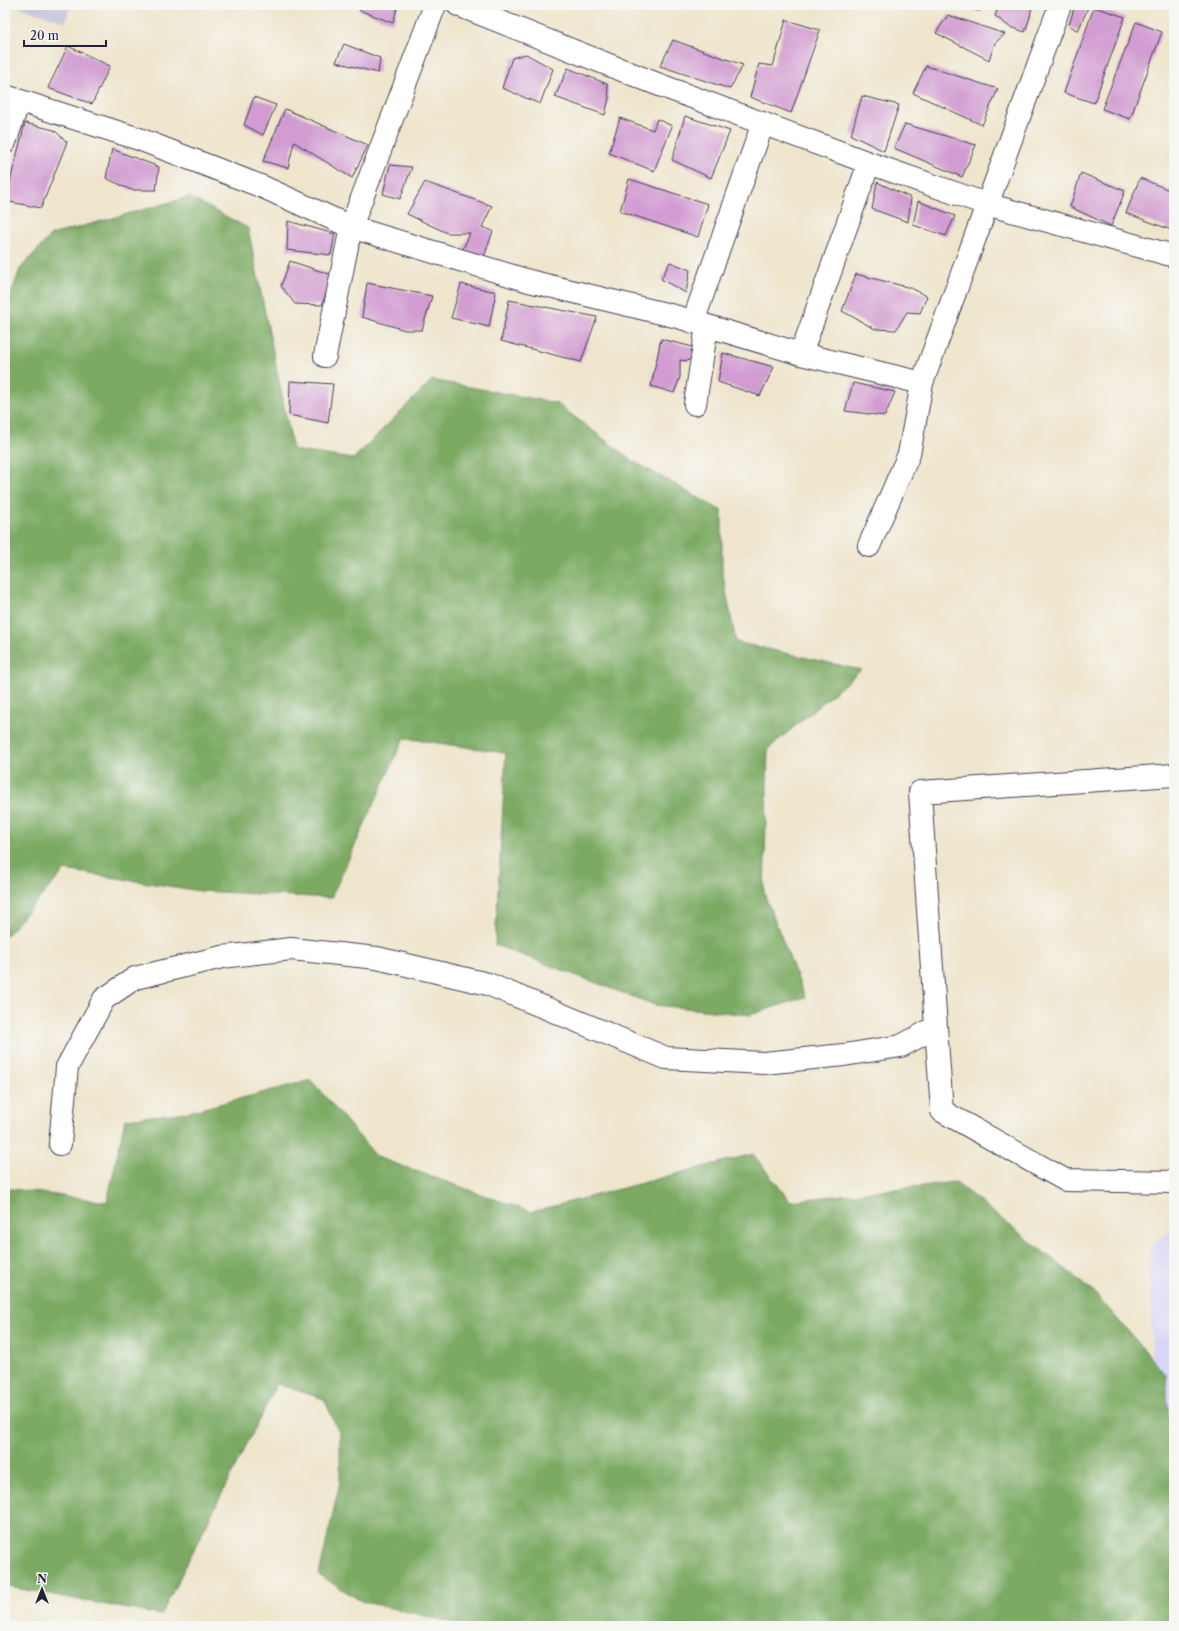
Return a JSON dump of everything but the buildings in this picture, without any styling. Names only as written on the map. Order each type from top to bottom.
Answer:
[{"type":"street","points":[[325,356],[351,227],[435,5]]},
{"type":"street","points":[[458,5],[657,84],[869,163],[986,204],[1174,256]]},
{"type":"street","points":[[869,546],[909,454],[922,383],[986,204],[1060,5]]},
{"type":"street","points":[[5,142],[12,98],[139,139],[263,186],[351,227],[529,281],[700,324],[801,354],[922,383]]},
{"type":"street","points":[[695,404],[700,324],[763,123]]},
{"type":"street","points":[[801,354],[869,163]]},
{"type":"street","points":[[1174,775],[920,792],[942,1111],[1065,1180],[1174,1182]]},
{"type":"street","points":[[60,1144],[67,1067],[104,999],[135,978],[222,957],[291,949],[377,958],[488,984],[666,1058],[764,1063],[844,1055],[901,1046],[936,1027]]},
{"type":"shaded area","points":[[12,5],[70,5],[66,22]]},
{"type":"shaded area","points":[[1174,1228],[1174,1530],[1154,1503],[1150,1247]]},
{"type":"green space","points":[[189,197],[248,228],[293,450],[353,459],[432,380],[556,403],[633,461],[722,511],[722,570],[736,642],[861,670],[768,749],[764,893],[805,997],[750,1015],[655,1005],[495,945],[506,753],[404,738],[331,898],[200,891],[65,870],[5,937],[5,311],[20,269],[51,235]]},
{"type":"green space","points":[[311,1080],[377,1157],[531,1212],[753,1154],[790,1201],[955,1182],[1094,1292],[1166,1375],[1174,1506],[1174,1626],[467,1626],[361,1601],[319,1575],[340,1482],[340,1435],[324,1399],[277,1384],[161,1615],[5,1586],[5,1188],[107,1202],[125,1119],[189,1112]]}]
